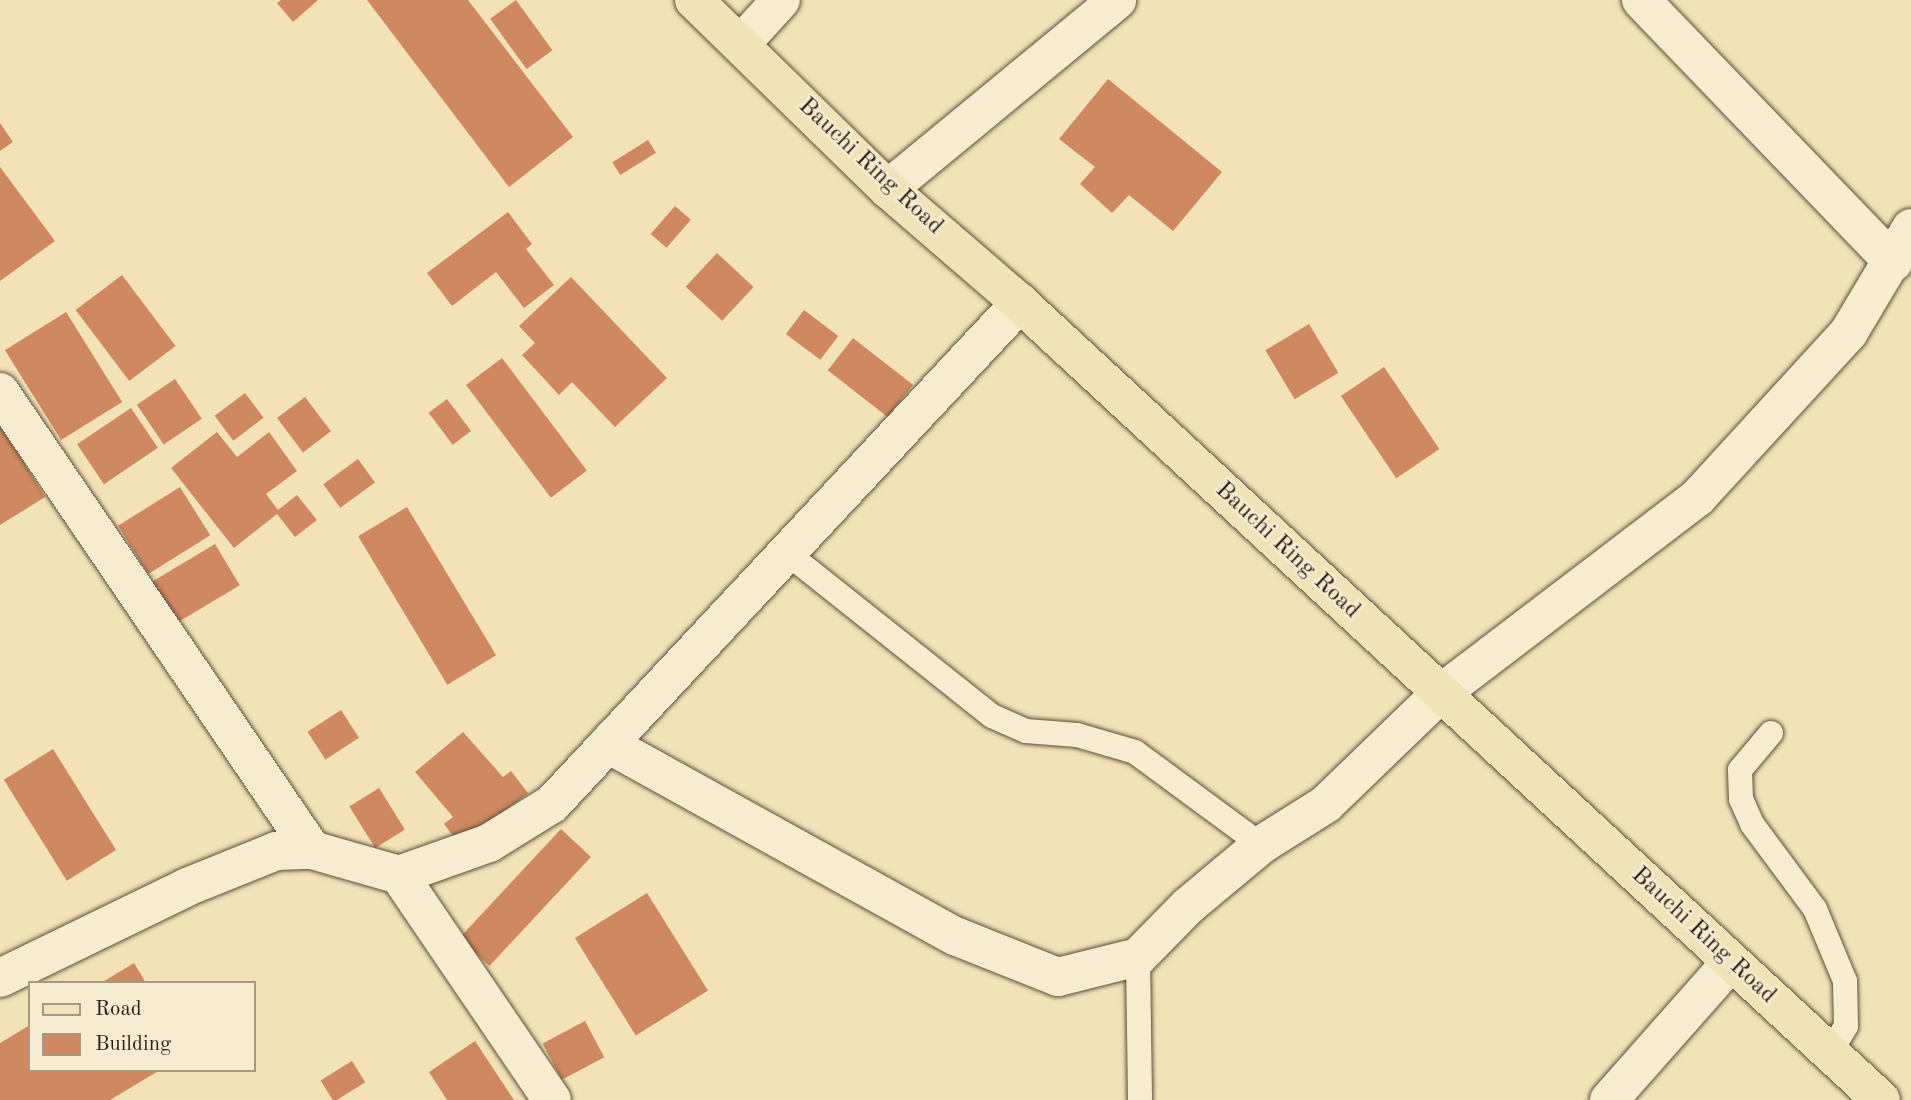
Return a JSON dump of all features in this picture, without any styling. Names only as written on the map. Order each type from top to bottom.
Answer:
[{"type":"main road","name":"Bauchi Ring Road","points":[[694,0],[888,189],[1020,303],[1881,1100]]},
{"type":"street","points":[[741,44],[780,0]]},
{"type":"street","points":[[888,189],[1117,0]]},
{"type":"street","points":[[1641,0],[1893,261]]},
{"type":"street","points":[[608,744],[955,936],[1058,976],[1138,957],[1188,906],[1261,845],[1326,804],[1441,693],[1698,497],[1849,332],[1911,228]]},
{"type":"street","points":[[0,978],[187,887],[276,851],[312,850],[399,875],[489,843],[552,804],[1020,303]]},
{"type":"street","points":[[0,392],[312,850]]},
{"type":"street","points":[[399,875],[552,1100]]},
{"type":"street","points":[[1609,1100],[1731,962]]},
{"type":"lane","points":[[787,553],[992,716],[1026,731],[1077,735],[1135,752],[1261,845]]},
{"type":"lane","points":[[1771,733],[1740,771],[1741,799],[1752,824],[1815,909],[1845,981],[1846,1026],[1830,1053]]},
{"type":"lane","points":[[1138,957],[1140,1100]]},
{"type":"building","points":[[281,0],[318,0],[293,22],[277,3]]},
{"type":"building","points":[[367,0],[468,0],[573,137],[509,187]]},
{"type":"building","points":[[516,0],[552,50],[527,69],[490,19]]},
{"type":"building","points":[[1108,79],[1222,172],[1173,231],[1129,195],[1112,213],[1080,184],[1095,167],[1059,139]]},
{"type":"building","points":[[0,123],[13,142],[0,151]]},
{"type":"building","points":[[648,140],[656,153],[620,175],[612,162]]},
{"type":"building","points":[[0,167],[55,241],[0,281]]},
{"type":"building","points":[[675,206],[691,220],[667,248],[651,234]]},
{"type":"building","points":[[508,212],[532,244],[526,249],[554,285],[524,308],[496,272],[452,306],[427,273]]},
{"type":"building","points":[[717,253],[754,287],[722,321],[686,287]]},
{"type":"building","points":[[122,275],[176,346],[129,381],[76,310]]},
{"type":"building","points":[[571,277],[667,378],[615,427],[572,382],[559,395],[522,355],[535,343],[519,326]]},
{"type":"building","points":[[804,310],[838,336],[820,360],[786,334]]},
{"type":"building","points":[[66,312],[122,402],[61,440],[5,350]]},
{"type":"building","points":[[1309,324],[1338,373],[1295,399],[1265,350]]},
{"type":"building","points":[[853,338],[913,385],[888,417],[828,370]]},
{"type":"building","points":[[502,358],[587,471],[551,498],[466,385]]},
{"type":"building","points":[[1384,367],[1439,449],[1396,478],[1341,396]]},
{"type":"building","points":[[175,379],[202,419],[164,445],[137,405]]},
{"type":"building","points":[[245,393],[264,418],[233,441],[215,416]]},
{"type":"building","points":[[305,397],[331,431],[303,452],[277,418]]},
{"type":"building","points":[[447,399],[471,431],[453,445],[429,413]]},
{"type":"building","points":[[131,408],[158,448],[104,484],[77,444]]},
{"type":"building","points":[[0,424],[45,497],[0,525]]},
{"type":"building","points":[[217,432],[237,457],[269,432],[297,471],[266,494],[278,510],[297,495],[317,520],[295,537],[277,514],[234,548],[171,468]]},
{"type":"building","points":[[358,459],[375,482],[340,508],[323,484]]},
{"type":"building","points":[[180,487],[210,535],[148,574],[118,526]]},
{"type":"building","points":[[407,507],[496,655],[447,685],[358,536]]},
{"type":"building","points":[[215,544],[240,585],[176,623],[152,582]]},
{"type":"building","points":[[341,710],[359,738],[325,759],[307,732]]},
{"type":"building","points":[[463,732],[503,777],[511,771],[528,793],[461,846],[444,824],[453,817],[415,772]]},
{"type":"building","points":[[53,749],[116,850],[67,881],[4,780]]},
{"type":"building","points":[[379,788],[405,830],[375,848],[349,807]]},
{"type":"building","points":[[561,829],[591,857],[489,966],[459,938]]},
{"type":"building","points":[[647,893],[708,991],[636,1036],[575,938]]},
{"type":"building","points":[[134,963],[145,981],[104,981]]},
{"type":"building","points":[[585,1021],[604,1057],[562,1080],[543,1044]]},
{"type":"building","points":[[28,1026],[28,1072],[157,1072],[110,1100],[0,1100],[0,1043]]},
{"type":"building","points":[[475,1041],[514,1100],[447,1100],[429,1072]]},
{"type":"building","points":[[352,1061],[365,1082],[333,1100],[321,1081]]}]
